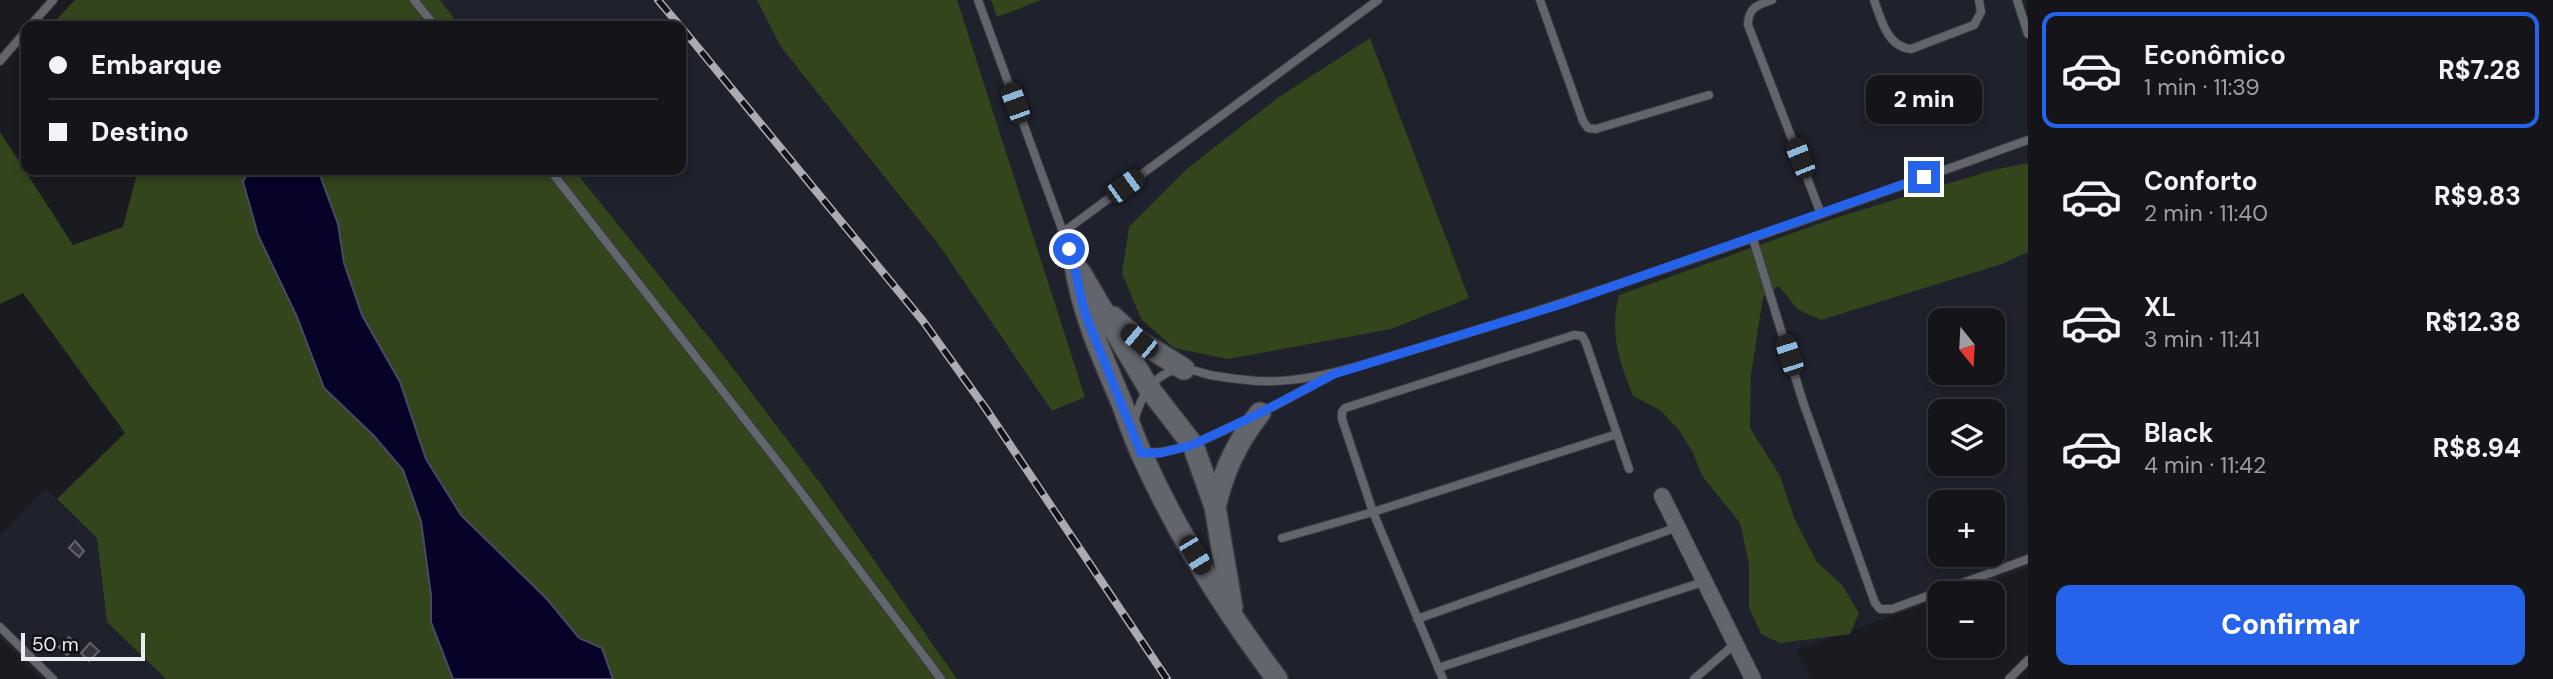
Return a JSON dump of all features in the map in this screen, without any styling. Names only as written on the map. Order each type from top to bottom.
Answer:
[{"type":"street","points":[[1075,264],[1148,387],[1192,445],[1215,507],[1234,619]]},
{"type":"street","points":[[1075,264],[1086,316],[1141,453],[1185,539],[1234,619],[1278,679]]},
{"type":"street","points":[[1096,298],[1118,323],[1139,341],[1184,369]]},
{"type":"street","points":[[1215,507],[1233,453],[1242,435],[1260,413]]},
{"type":"street","points":[[1662,496],[1753,679]]},
{"type":"lane","points":[[34,21],[53,0]]},
{"type":"lane","points":[[414,0],[431,21]]},
{"type":"lane","points":[[978,0],[1075,264]]},
{"type":"lane","points":[[1062,233],[1378,0]]},
{"type":"lane","points":[[1540,0],[1583,121],[1588,128],[1596,129],[1709,95]]},
{"type":"lane","points":[[1772,0],[1755,6],[1748,25],[1821,214]]},
{"type":"lane","points":[[1874,0],[1894,44],[1900,48],[1911,49],[1974,26],[1980,12],[1979,0]]},
{"type":"lane","points":[[2017,0],[2028,34]]},
{"type":"lane","points":[[0,61],[21,37]]},
{"type":"lane","points":[[1133,429],[1137,409],[1148,387],[1166,375],[1184,369],[1250,381],[1334,374],[1540,311],[1753,239],[2028,140]]},
{"type":"lane","points":[[554,175],[785,471],[941,679]]},
{"type":"lane","points":[[1753,239],[1803,402],[1875,603],[1880,609],[1892,610],[2028,559]]},
{"type":"lane","points":[[1443,679],[1373,512],[1342,419],[1345,408],[1574,335],[1582,336],[1587,343],[1629,469]]},
{"type":"lane","points":[[1141,453],[1161,453],[1192,445],[1334,374]]},
{"type":"lane","points":[[1282,538],[1373,512],[1617,434]]},
{"type":"lane","points":[[1417,619],[1678,527]]},
{"type":"lane","points":[[1438,668],[1703,582]]},
{"type":"lane","points":[[0,627],[53,679]]},
{"type":"lane","points":[[1694,679],[1735,644]]},
{"type":"lane","points":[[2009,679],[2028,660]]},
{"type":"shaded area","points":[[440,0],[2027,0],[2028,568],[1991,581],[1928,581],[1928,604],[1796,650],[1811,679],[957,679],[821,484],[716,346],[578,175],[686,175],[686,21],[456,21]]},
{"type":"shaded area","points":[[246,175],[320,175],[338,224],[344,263],[362,315],[400,382],[426,459],[461,515],[547,599],[579,638],[602,648],[613,679],[453,679],[431,622],[431,595],[421,521],[403,470],[374,436],[324,388],[297,317],[258,235],[243,182]]},
{"type":"shaded area","points":[[45,488],[98,538],[107,622],[166,679],[41,679],[0,638],[0,536]]},
{"type":"green space","points":[[75,0],[440,0],[456,21],[55,21]]},
{"type":"green space","points":[[757,0],[957,0],[1085,397],[1052,411],[939,245],[781,47]]},
{"type":"green space","points":[[991,0],[1041,0],[997,17]]},
{"type":"green space","points":[[1370,38],[1469,298],[1391,329],[1228,359],[1174,348],[1141,319],[1122,273],[1129,227],[1188,168],[1276,99]]},
{"type":"green space","points":[[0,132],[21,165],[21,175],[28,175],[73,245],[123,227],[137,175],[246,175],[243,182],[258,235],[297,317],[324,388],[374,436],[403,470],[421,521],[431,595],[431,622],[453,679],[166,679],[107,622],[97,538],[57,499],[125,433],[23,293],[0,304]]},
{"type":"green space","points":[[2028,163],[2028,252],[2002,264],[1821,320],[1797,309],[1779,286],[1763,297],[1751,375],[1750,428],[1780,476],[1795,520],[1817,562],[1842,585],[1859,613],[1850,634],[1780,643],[1761,634],[1749,608],[1749,564],[1740,523],[1703,477],[1692,451],[1678,429],[1660,410],[1633,396],[1615,334],[1619,295],[1838,217],[1993,170]]},
{"type":"green space","points":[[320,175],[578,175],[716,346],[821,484],[957,679],[613,679],[602,648],[579,638],[547,599],[461,515],[426,459],[400,382],[362,315],[344,263],[338,224]]},
{"type":"building","points":[[75,541],[84,551],[79,557],[69,548]]},
{"type":"building","points":[[69,637],[77,645],[67,655],[59,647]]},
{"type":"building","points":[[90,643],[99,651],[89,661],[81,653]]},
{"type":"railway","points":[[658,0],[676,21]]},
{"type":"railway","points":[[686,33],[923,321],[986,409],[1167,679]]},
{"type":"route","points":[[1069,249],[1075,264],[1086,316],[1141,453],[1161,453],[1192,445],[1334,374],[1565,303],[1924,177]]}]
